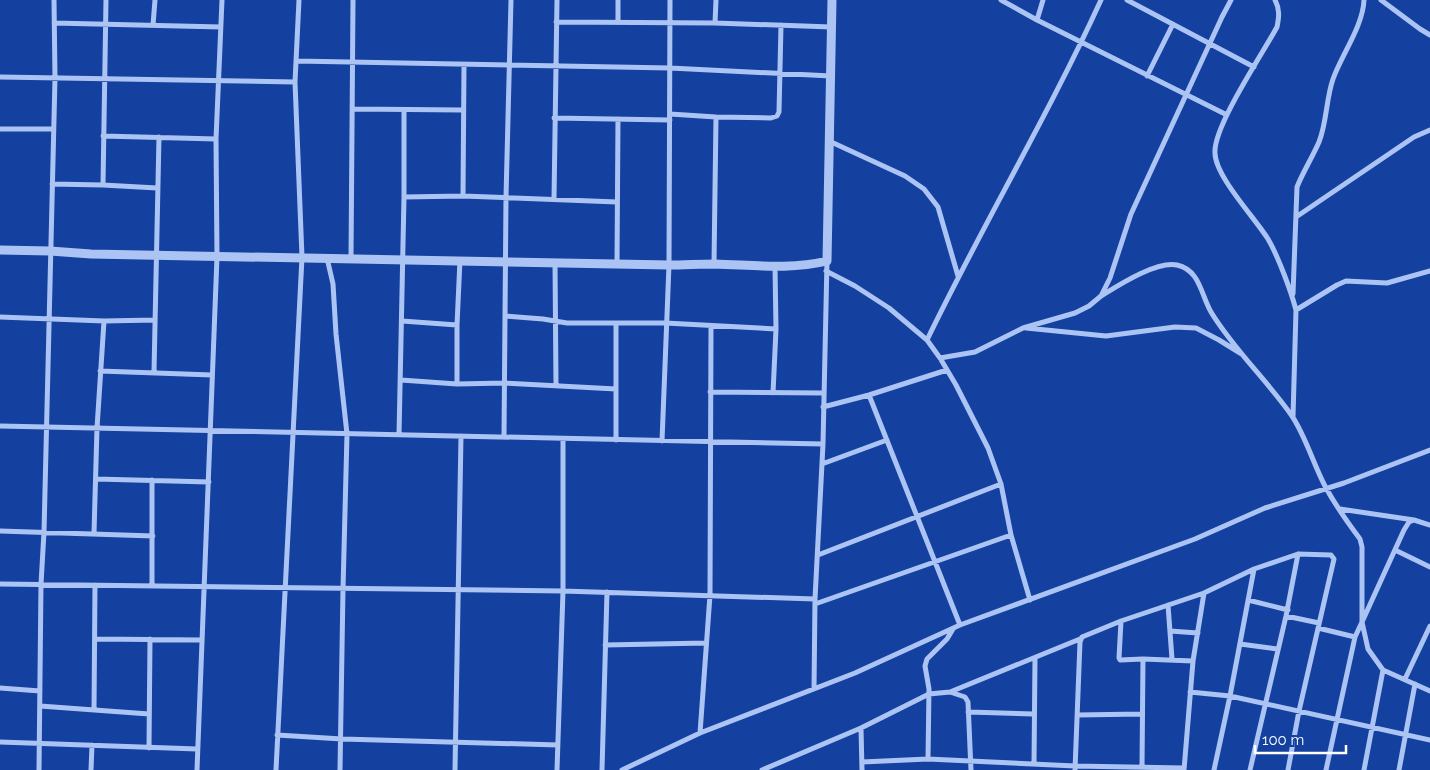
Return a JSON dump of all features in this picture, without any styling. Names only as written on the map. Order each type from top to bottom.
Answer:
[{"type":"street","points":[[39,770],[41,584],[44,532],[54,129],[54,0]]},
{"type":"street","points":[[103,185],[106,0]]},
{"type":"street","points":[[153,25],[155,0]]},
{"type":"street","points":[[197,770],[217,257],[216,139],[222,0]]},
{"type":"street","points":[[276,770],[302,257],[295,82],[299,0]]},
{"type":"street","points":[[351,259],[353,0]]},
{"type":"street","points":[[504,437],[506,197],[511,0]]},
{"type":"street","points":[[554,199],[557,0]]},
{"type":"street","points":[[618,0],[618,22]]},
{"type":"street","points":[[662,441],[669,265],[670,0]]},
{"type":"street","points":[[715,23],[716,0]]},
{"type":"street","points":[[814,689],[822,464],[832,0]]},
{"type":"street","points":[[1001,0],[1147,76],[1227,115]]},
{"type":"street","points":[[1037,20],[1043,0]]},
{"type":"street","points":[[927,340],[958,276],[1082,42],[1101,0]]},
{"type":"street","points":[[1127,0],[1254,67]]},
{"type":"street","points":[[1101,296],[1110,278],[1131,214],[1231,0]]},
{"type":"street","points":[[1275,0],[1280,16],[1277,28],[1227,115],[1218,136],[1214,152],[1218,168],[1269,240],[1293,298],[1296,310],[1293,418]]},
{"type":"street","points":[[1293,298],[1298,188],[1303,172],[1319,142],[1333,80],[1356,30],[1364,0]]},
{"type":"street","points":[[1381,0],[1430,35]]},
{"type":"street","points":[[556,22],[715,23],[831,27]]},
{"type":"street","points":[[54,23],[221,27]]},
{"type":"street","points":[[1147,76],[1173,24]]},
{"type":"street","points":[[554,118],[771,118],[777,116],[779,112],[781,25]]},
{"type":"street","points":[[296,61],[670,68],[831,76]]},
{"type":"street","points":[[464,65],[464,196]]},
{"type":"street","points":[[0,77],[295,82]]},
{"type":"street","points":[[352,110],[463,110]]},
{"type":"street","points":[[399,435],[404,111]]},
{"type":"street","points":[[714,264],[716,117]]},
{"type":"street","points":[[617,264],[618,119]]},
{"type":"street","points":[[0,129],[54,129]]},
{"type":"street","points":[[1296,218],[1414,137],[1430,130]]},
{"type":"street","points":[[103,136],[216,139]]},
{"type":"street","points":[[154,372],[158,255],[157,188],[159,137]]},
{"type":"street","points":[[830,140],[905,176],[924,189],[938,207],[958,276]]},
{"type":"street","points":[[52,184],[157,188]]},
{"type":"street","points":[[404,197],[464,196],[617,202]]},
{"type":"street","points":[[0,250],[50,250],[91,254],[217,257],[302,257],[669,265],[714,264],[775,267],[827,266],[889,308],[927,340],[940,358],[988,448],[1001,484],[1011,535],[1030,600]]},
{"type":"street","points":[[327,258],[333,284],[336,334],[347,434],[342,589],[342,739],[340,770]]},
{"type":"street","points":[[457,384],[460,260]]},
{"type":"street","points":[[554,262],[556,386]]},
{"type":"street","points":[[940,358],[975,352],[1023,328],[1075,313],[1089,306],[1129,278],[1161,266],[1176,265],[1186,268],[1195,276],[1211,311],[1244,357],[1293,418],[1326,489],[1360,539],[1362,547],[1362,622],[1368,648],[1382,670],[1430,691]]},
{"type":"street","points":[[773,393],[776,330],[775,267]]},
{"type":"street","points":[[1296,310],[1336,284],[1346,282],[1387,283],[1430,271]]},
{"type":"street","points":[[506,316],[567,323],[666,323],[776,330]]},
{"type":"street","points":[[0,317],[48,320],[156,320]]},
{"type":"street","points":[[94,534],[97,428],[104,321]]},
{"type":"street","points":[[402,321],[457,325]]},
{"type":"street","points":[[616,324],[616,440]]},
{"type":"street","points":[[700,732],[710,595],[711,327]]},
{"type":"street","points":[[1023,328],[1106,336],[1175,327],[1196,328],[1219,340],[1244,357]]},
{"type":"street","points":[[823,407],[869,395],[947,370]]},
{"type":"street","points":[[100,371],[212,375]]},
{"type":"street","points":[[401,380],[457,384],[505,383],[616,389]]},
{"type":"street","points":[[710,392],[823,393]]},
{"type":"street","points":[[869,395],[960,625]]},
{"type":"street","points":[[0,426],[822,444]]},
{"type":"street","points":[[455,770],[460,436]]},
{"type":"street","points":[[557,770],[563,591],[563,439]]},
{"type":"street","points":[[822,464],[887,440]]},
{"type":"street","points":[[622,770],[700,732],[855,673],[960,625],[1195,539],[1265,508],[1326,489],[1430,450]]},
{"type":"street","points":[[96,479],[209,482]]},
{"type":"street","points":[[152,480],[152,586]]},
{"type":"street","points":[[818,555],[1001,484]]},
{"type":"street","points":[[1340,509],[1414,520],[1430,526]]},
{"type":"street","points":[[1326,770],[1355,637],[1404,530],[1409,522],[1414,520]]},
{"type":"street","points":[[0,531],[153,536]]},
{"type":"street","points":[[0,584],[563,591],[710,595],[816,602],[1011,535]]},
{"type":"street","points":[[1395,550],[1430,567]]},
{"type":"street","points":[[1250,770],[1287,613],[1298,554]]},
{"type":"street","points":[[762,770],[861,728],[929,694],[950,692],[1120,621],[1204,594],[1254,569],[1298,554],[1331,555],[1333,557],[1288,770]]},
{"type":"street","points":[[1214,770],[1254,569]]},
{"type":"street","points":[[94,710],[95,585]]},
{"type":"street","points":[[602,770],[607,592]]},
{"type":"street","points":[[862,762],[928,759],[972,760],[1075,768],[1142,767],[1184,769],[1193,661],[1204,594]]},
{"type":"street","points":[[1248,600],[1318,626],[1355,637]]},
{"type":"street","points":[[1168,605],[1172,659]]},
{"type":"street","points":[[1120,621],[1120,660],[1172,659],[1193,661]]},
{"type":"street","points":[[1405,679],[1430,627]]},
{"type":"street","points":[[928,759],[929,694],[925,666],[927,659],[947,639],[953,628]]},
{"type":"street","points":[[1170,631],[1198,633]]},
{"type":"street","points":[[95,639],[202,640]]},
{"type":"street","points":[[149,748],[150,639]]},
{"type":"street","points":[[1075,768],[1080,639]]},
{"type":"street","points":[[606,645],[706,643]]},
{"type":"street","points":[[1240,644],[1278,649]]},
{"type":"street","points":[[1034,658],[1034,764]]},
{"type":"street","points":[[1142,767],[1143,659]]},
{"type":"street","points":[[1364,770],[1382,670]]},
{"type":"street","points":[[1398,770],[1415,684]]},
{"type":"street","points":[[0,688],[40,691]]},
{"type":"street","points":[[950,692],[965,697],[968,702],[971,770]]},
{"type":"street","points":[[1190,692],[1230,696],[1430,740]]},
{"type":"street","points":[[40,706],[149,714]]},
{"type":"street","points":[[968,712],[1034,714]]},
{"type":"street","points":[[1076,715],[1142,714]]},
{"type":"street","points":[[861,728],[862,770]]},
{"type":"street","points":[[278,735],[342,739],[558,745]]},
{"type":"street","points":[[0,742],[197,749]]},
{"type":"street","points":[[91,770],[92,745]]},
{"type":"street","points":[[1005,770],[1006,763]]}]
